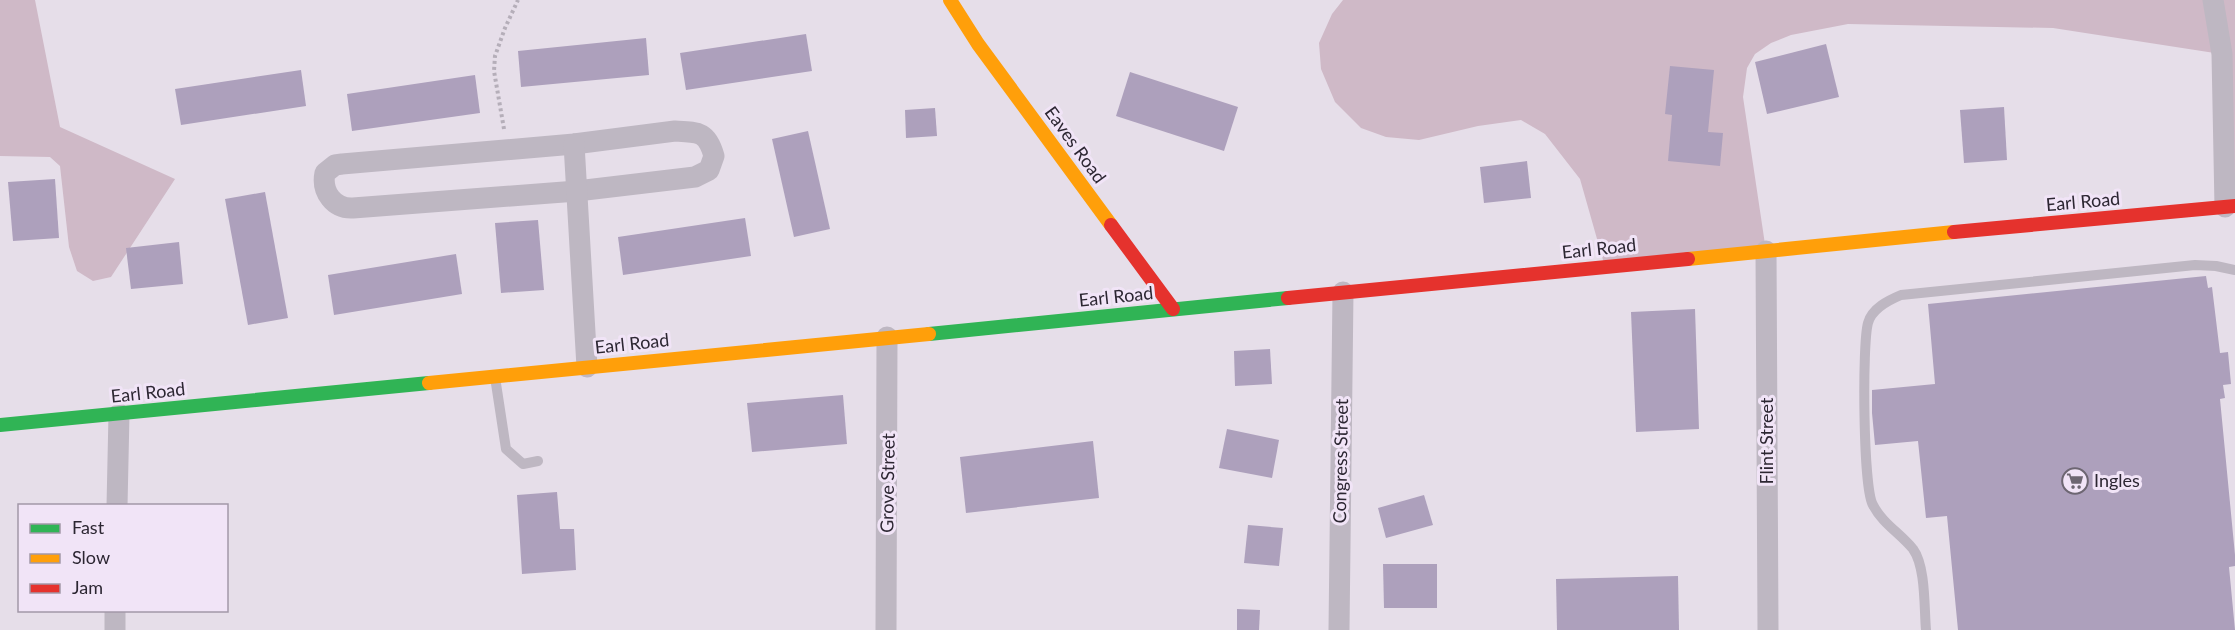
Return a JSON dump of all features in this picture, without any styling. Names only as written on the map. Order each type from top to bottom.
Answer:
[{"type":"main road","name":"Eaves Road","points":[[950,0],[985,52],[1173,309]]},
{"type":"main road","name":"Earl Road","points":[[0,426],[1846,242],[2230,207]]},
{"type":"street","points":[[2213,0],[2222,54],[2230,207]]},
{"type":"street","points":[[675,131],[695,132],[708,139],[714,156],[709,170],[695,177],[577,191],[346,208],[333,202],[325,185],[325,173],[335,165],[574,144],[675,131]]},
{"type":"street","points":[[574,144],[587,367]]},
{"type":"street","name":"Flint Street","points":[[1766,251],[1768,630]]},
{"type":"street","name":"Congress Street","points":[[1339,630],[1343,292]]},
{"type":"street","name":"Grove Street","points":[[886,630],[888,337]]},
{"type":"street","points":[[117,504],[119,414]]},
{"type":"street","points":[[115,630],[116,612]]},
{"type":"lane","points":[[1926,630],[1921,574],[1914,551],[1872,504],[1867,474],[1864,362],[1868,321],[1884,302],[1902,295],[2195,265],[2235,270]]},
{"type":"lane","points":[[495,376],[506,449],[523,464],[538,461]]},
{"type":"path","points":[[507,150],[494,71],[495,56],[518,0]]},
{"type":"shaded area","points":[[0,0],[35,0],[60,127],[175,179],[111,277],[93,281],[77,271],[69,247],[60,166],[50,157],[0,156]]},
{"type":"shaded area","points":[[1343,0],[2235,0],[2235,207],[2221,54],[2053,28],[1848,24],[1791,35],[1771,43],[1755,54],[1747,68],[1743,97],[1766,251],[1605,267],[1580,179],[1545,134],[1521,120],[1478,126],[1419,140],[1386,137],[1361,128],[1335,102],[1321,69],[1319,43],[1332,14]]},
{"type":"building","points":[[806,34],[812,71],[686,90],[680,53]]},
{"type":"building","points":[[646,38],[649,75],[521,87],[518,51]]},
{"type":"building","points":[[1826,44],[1839,97],[1767,114],[1755,62]]},
{"type":"building","points":[[1670,66],[1714,70],[1708,132],[1723,133],[1720,166],[1668,161],[1672,115],[1665,114]]},
{"type":"building","points":[[301,70],[306,106],[181,125],[175,89]]},
{"type":"building","points":[[1130,72],[1238,107],[1224,151],[1116,116]]},
{"type":"building","points":[[475,75],[480,113],[352,131],[347,94]]},
{"type":"building","points":[[2004,107],[2007,160],[1964,163],[1960,110]]},
{"type":"building","points":[[935,108],[937,136],[906,138],[905,110]]},
{"type":"building","points":[[808,131],[830,229],[794,237],[772,139]]},
{"type":"building","points":[[1527,161],[1531,198],[1484,203],[1480,167]]},
{"type":"building","points":[[55,179],[59,238],[13,241],[8,182]]},
{"type":"building","points":[[265,192],[288,318],[248,325],[225,199]]},
{"type":"building","points":[[745,218],[751,256],[623,275],[618,237]]},
{"type":"building","points":[[538,220],[544,290],[501,293],[495,223]]},
{"type":"building","points":[[179,242],[183,284],[131,289],[126,248]]},
{"type":"building","points":[[456,254],[462,294],[334,315],[328,275]]},
{"type":"building","name":"Ingles","points":[[2206,276],[2208,288],[2212,287],[2220,353],[2228,352],[2231,384],[2223,385],[2225,398],[2220,399],[2235,555],[2235,566],[2229,567],[2235,630],[1958,630],[1947,516],[1926,518],[1918,441],[1875,445],[1872,413],[1872,390],[1935,384],[1928,304]]},
{"type":"building","points":[[1695,309],[1699,429],[1636,432],[1631,312]]},
{"type":"building","points":[[1270,349],[1272,384],[1235,386],[1234,351]]},
{"type":"building","points":[[843,395],[847,444],[752,452],[747,403]]},
{"type":"building","points":[[1227,429],[1279,440],[1272,478],[1219,468]]},
{"type":"building","points":[[1093,441],[1099,498],[966,513],[960,457]]},
{"type":"building","points":[[557,492],[560,529],[574,529],[576,570],[522,574],[517,495]]},
{"type":"building","points":[[1424,495],[1433,525],[1386,538],[1378,508]]},
{"type":"building","points":[[1248,525],[1283,528],[1279,566],[1244,563]]},
{"type":"building","points":[[1383,564],[1437,564],[1437,608],[1384,608]]},
{"type":"building","points":[[1678,576],[1679,630],[1557,630],[1556,579]]},
{"type":"building","points":[[1237,609],[1260,610],[1259,630],[1237,630]]},
{"type":"traffic: fast","points":[[929,334],[1288,298]]},
{"type":"traffic: fast","points":[[0,425],[429,383]]},
{"type":"traffic: slow","points":[[950,0],[978,44],[1111,225]]},
{"type":"traffic: slow","points":[[1688,259],[1954,232]]},
{"type":"traffic: slow","points":[[429,383],[929,334]]},
{"type":"traffic: jam","points":[[1954,232],[2235,206]]},
{"type":"traffic: jam","points":[[1111,225],[1173,309]]},
{"type":"traffic: jam","points":[[1288,298],[1688,259]]},
{"type":"place","name":"Ingles","points":[[2075,481]]}]
